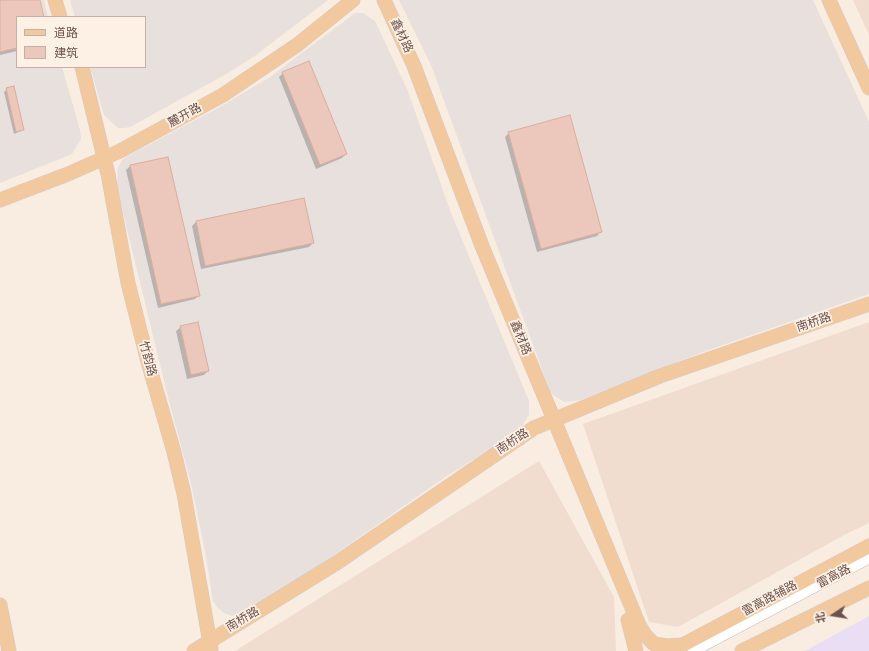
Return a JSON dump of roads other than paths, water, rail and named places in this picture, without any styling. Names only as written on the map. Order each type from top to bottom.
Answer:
[{"type":"main road","points":[[55,0],[60,16]]},
{"type":"main road","points":[[63,0],[68,16]]},
{"type":"main road","name":"麓开路","points":[[0,191],[100,155],[255,64],[292,38],[340,0]]},
{"type":"main road","name":"麓开路","points":[[0,200],[164,127],[223,95],[259,72],[318,29],[353,0]]},
{"type":"main road","name":"鑫材路","points":[[374,0],[407,69],[466,227],[641,630],[654,644],[682,649]]},
{"type":"main road","name":"鑫材路","points":[[384,0],[414,66],[551,425],[631,628],[636,651]]},
{"type":"main road","points":[[829,0],[869,88]]},
{"type":"main road","points":[[838,0],[869,68]]},
{"type":"main road","name":"竹韵路","points":[[74,68],[100,155]]},
{"type":"main road","name":"竹韵路","points":[[82,68],[100,155],[121,284],[174,488],[206,648]]},
{"type":"main road","name":"南桥路","points":[[206,648],[342,570],[502,457],[551,425],[660,376],[869,304]]},
{"type":"main road","name":"南桥路","points":[[551,425],[869,312]]},
{"type":"main road","name":"雷高路辅路","points":[[682,649],[869,546]]},
{"type":"main road","points":[[742,651],[869,588]]},
{"type":"main road","points":[[0,605],[9,651]]},
{"type":"street","name":"雷高路","points":[[682,649],[869,558]]},
{"type":"street","name":"雷高路","points":[[703,651],[869,563]]}]
